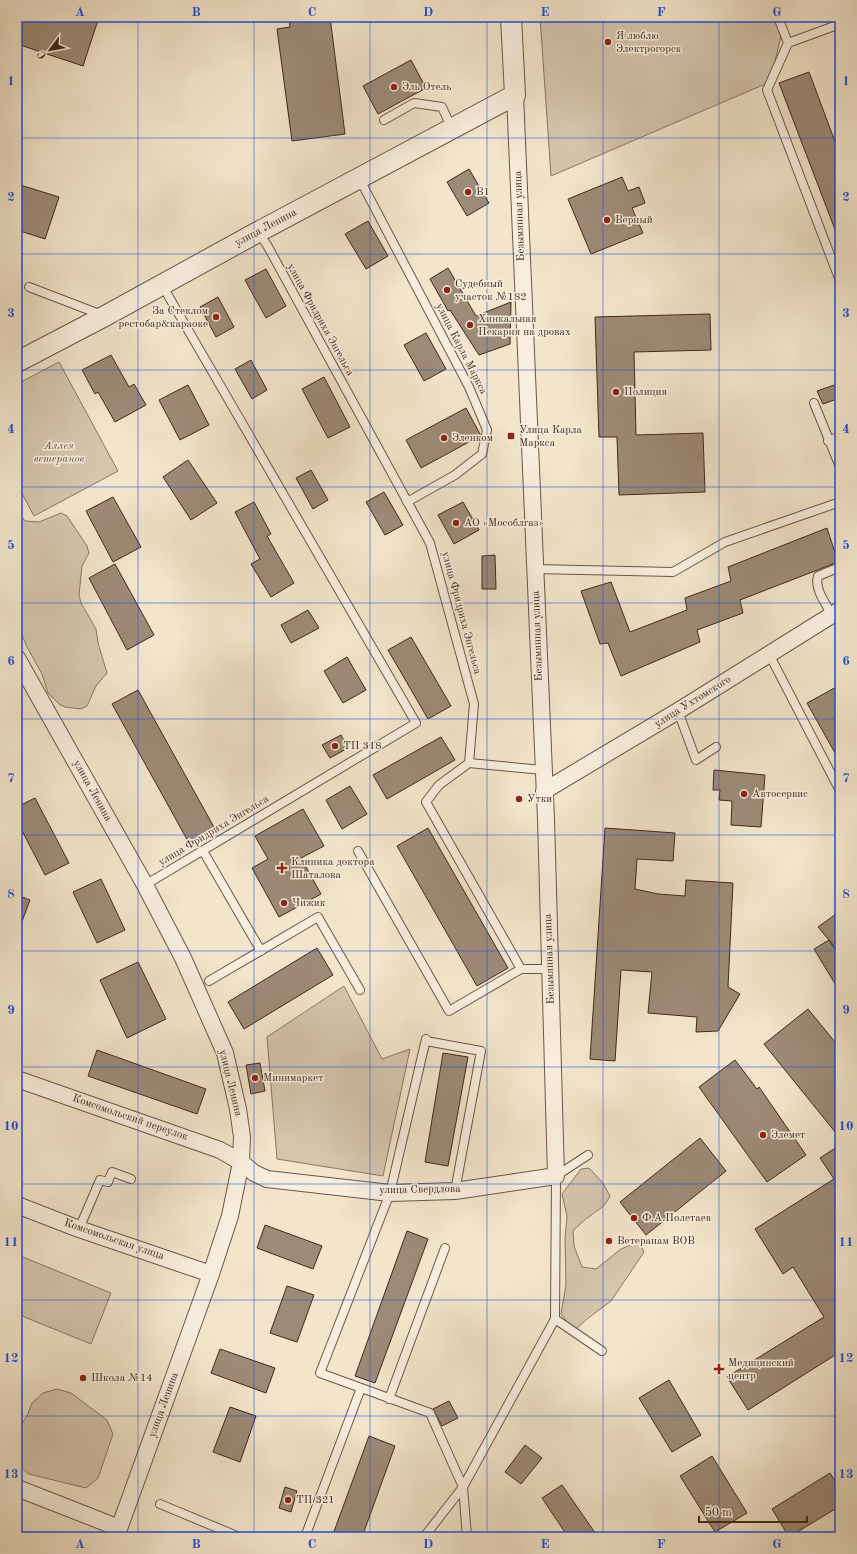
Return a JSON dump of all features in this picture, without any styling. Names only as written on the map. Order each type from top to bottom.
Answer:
[{"type":"street","points":[[511,17],[515,95]]},
{"type":"street","name":"улица Ленина","points":[[17,362],[515,95]]},
{"type":"street","name":"Безымянная улица","points":[[515,95],[544,791],[556,1176]]},
{"type":"street","name":"улица Ухтомского","points":[[544,791],[836,613]]},
{"type":"street","name":"улица Ленина","points":[[17,658],[145,886],[183,958],[225,1053],[238,1109],[242,1137],[240,1162],[230,1216],[211,1274],[117,1532]]},
{"type":"street","name":"Комсомольский переулок","points":[[17,1079],[220,1150],[240,1162]]},
{"type":"street","name":"улица Свердлова","points":[[240,1162],[254,1173],[267,1179],[390,1193],[455,1191],[556,1176]]},
{"type":"street","name":"Комсомольская улица","points":[[17,1205],[211,1274]]},
{"type":"street","points":[[17,1488],[117,1532]]},
{"type":"lane","points":[[778,17],[788,43],[767,90],[840,281]]},
{"type":"lane","points":[[788,43],[840,24]]},
{"type":"lane","points":[[384,120],[414,103],[442,107],[452,130]]},
{"type":"lane","name":"улица Карла Маркса","points":[[359,178],[469,387],[487,430],[482,454],[456,475],[407,502]]},
{"type":"lane","name":"улица Фридриха Энгельса","points":[[258,232],[267,245],[430,543],[474,704],[469,763]]},
{"type":"lane","name":"улица Фридриха Энгельса","points":[[145,886],[416,723],[162,285]]},
{"type":"lane","points":[[29,287],[105,316]]},
{"type":"lane","points":[[814,403],[828,441],[840,467]]},
{"type":"lane","points":[[828,441],[840,436]]},
{"type":"lane","points":[[535,569],[673,572],[725,542],[840,502]]},
{"type":"lane","points":[[836,613],[819,591],[816,582],[818,576],[840,567]]},
{"type":"lane","points":[[769,654],[840,791]]},
{"type":"lane","points":[[678,710],[696,760],[716,747]]},
{"type":"lane","points":[[521,969],[426,802],[439,786],[469,763],[543,770]]},
{"type":"lane","points":[[203,851],[261,951]]},
{"type":"lane","points":[[358,851],[449,1011],[521,969],[550,969]]},
{"type":"lane","points":[[208,981],[318,917],[360,990]]},
{"type":"lane","points":[[455,1191],[481,1051],[426,1040],[390,1193],[320,1373],[389,1399],[430,1412],[463,1487],[467,1537]]},
{"type":"lane","points":[[424,1537],[463,1487],[555,1319],[556,1176],[588,1155]]},
{"type":"lane","points":[[79,1228],[100,1180],[108,1182],[112,1172],[131,1179]]},
{"type":"lane","points":[[389,1399],[445,1248]]},
{"type":"lane","points":[[555,1319],[602,1351]]},
{"type":"lane","points":[[305,1537],[361,1388]]},
{"type":"lane","points":[[160,1504],[237,1536],[236,1537]]},
{"type":"green space","points":[[540,17],[773,17],[781,36],[770,82],[551,176]]},
{"type":"green space","name":"Аллея ветеранов","points":[[59,362],[118,471],[34,516],[17,484],[17,384]]},
{"type":"green space","points":[[17,511],[25,521],[39,522],[61,513],[67,516],[87,546],[89,553],[82,566],[79,595],[81,603],[96,629],[98,643],[107,673],[96,686],[87,706],[81,709],[65,707],[59,704],[48,693],[42,674],[27,647],[17,624]]},
{"type":"green space","points":[[344,986],[382,1059],[410,1049],[383,1176],[277,1159],[267,1037]]},
{"type":"green space","points":[[589,1168],[603,1183],[610,1196],[604,1205],[573,1231],[574,1246],[582,1267],[596,1269],[621,1249],[635,1243],[641,1246],[644,1252],[611,1301],[576,1329],[570,1326],[561,1314],[566,1285],[565,1239],[567,1216],[562,1194],[581,1169]]},
{"type":"green space","points":[[18,1255],[111,1293],[91,1344],[17,1314]]},
{"type":"green space","points":[[57,1389],[71,1393],[107,1420],[113,1434],[98,1478],[86,1488],[29,1474],[17,1464],[17,1430],[27,1416],[32,1403],[43,1393]]},
{"type":"building","points":[[17,17],[99,17],[83,66],[17,44]]},
{"type":"building","points":[[289,17],[330,17],[345,134],[292,141],[277,29],[290,27]]},
{"type":"building","name":"Эль Отель","points":[[411,60],[426,88],[378,114],[363,86]]},
{"type":"building","points":[[809,72],[840,155],[839,240],[779,83]]},
{"type":"building","name":"B1","points":[[469,169],[489,203],[467,216],[447,182]]},
{"type":"building","name":"Верный","points":[[622,177],[628,191],[639,187],[645,203],[632,208],[643,233],[591,254],[568,199]]},
{"type":"building","points":[[17,184],[59,197],[45,239],[17,230]]},
{"type":"building","points":[[368,221],[388,256],[366,269],[345,234]]},
{"type":"building","points":[[448,268],[476,316],[511,302],[510,344],[479,355],[450,310],[448,311],[430,279]]},
{"type":"building","points":[[266,269],[286,306],[266,318],[245,280]]},
{"type":"building","points":[[218,297],[234,327],[216,337],[200,307]]},
{"type":"building","name":"Полиция","points":[[710,314],[711,350],[634,352],[636,435],[703,433],[705,492],[619,495],[617,437],[599,437],[595,317]]},
{"type":"building","points":[[426,333],[446,369],[424,381],[404,345]]},
{"type":"building","points":[[111,355],[129,387],[134,384],[146,405],[115,422],[98,392],[95,394],[82,370]]},
{"type":"building","points":[[251,360],[267,390],[252,399],[235,369]]},
{"type":"building","points":[[324,377],[350,427],[328,438],[302,389]]},
{"type":"building","points":[[840,383],[840,398],[823,404],[817,391]]},
{"type":"building","points":[[188,385],[209,425],[180,440],[159,400]]},
{"type":"building","name":"Эленком","points":[[466,408],[480,436],[421,468],[406,440]]},
{"type":"building","points":[[188,460],[217,503],[191,520],[163,477]]},
{"type":"building","points":[[311,470],[328,500],[313,509],[296,478]]},
{"type":"building","points":[[384,492],[403,525],[385,535],[366,502]]},
{"type":"building","points":[[113,497],[141,547],[113,562],[86,511]]},
{"type":"building","points":[[254,502],[271,534],[267,536],[294,583],[271,597],[251,564],[260,559],[235,512]]},
{"type":"building","points":[[463,502],[479,530],[454,544],[438,515]]},
{"type":"building","points":[[827,528],[838,562],[740,600],[743,613],[697,630],[700,642],[621,676],[608,643],[600,644],[581,591],[611,582],[630,632],[687,610],[685,598],[731,581],[728,567]]},
{"type":"building","points":[[495,555],[496,589],[482,589],[482,556]]},
{"type":"building","points":[[115,564],[154,635],[127,650],[89,578]]},
{"type":"building","points":[[308,610],[319,628],[291,643],[281,625]]},
{"type":"building","points":[[411,637],[451,706],[428,719],[388,650]]},
{"type":"building","points":[[347,657],[366,690],[343,703],[324,671]]},
{"type":"building","points":[[840,685],[840,762],[807,703]]},
{"type":"building","points":[[138,690],[215,829],[189,843],[112,704]]},
{"type":"building","name":"ТП 318","points":[[341,735],[348,748],[330,758],[322,745]]},
{"type":"building","points":[[441,737],[455,760],[387,799],[373,775]]},
{"type":"building","points":[[714,770],[765,775],[761,827],[731,825],[732,801],[719,800],[720,790],[713,790]]},
{"type":"building","points":[[350,786],[367,814],[342,829],[326,800]]},
{"type":"building","points":[[35,798],[69,863],[45,875],[17,821],[17,807]]},
{"type":"building","points":[[303,809],[324,846],[301,858],[321,894],[279,917],[252,868],[268,859],[255,836]]},
{"type":"building","points":[[428,828],[508,968],[477,986],[397,846]]},
{"type":"building","points":[[605,828],[675,833],[673,861],[637,859],[635,889],[658,894],[685,896],[686,880],[733,883],[728,987],[740,994],[718,1031],[696,1032],[697,1017],[648,1013],[652,972],[621,970],[615,1061],[590,1059]]},
{"type":"building","points":[[101,879],[125,930],[97,943],[73,892]]},
{"type":"building","points":[[17,895],[30,900],[18,932],[17,932]]},
{"type":"building","points":[[840,911],[840,953],[818,927]]},
{"type":"building","points":[[829,940],[840,958],[840,992],[814,949]]},
{"type":"building","points":[[317,948],[333,975],[244,1029],[228,1002]]},
{"type":"building","points":[[138,962],[166,1019],[127,1038],[100,980]]},
{"type":"building","points":[[808,1009],[840,1048],[840,1138],[764,1044]]},
{"type":"building","points":[[97,1050],[206,1089],[197,1114],[88,1076]]},
{"type":"building","points":[[443,1053],[468,1057],[448,1166],[425,1162]]},
{"type":"building","name":"Элемет","points":[[735,1060],[757,1089],[759,1087],[806,1155],[767,1182],[699,1087]]},
{"type":"building","name":"Минимаркет","points":[[260,1063],[265,1091],[251,1094],[246,1065]]},
{"type":"building","points":[[700,1138],[726,1171],[646,1235],[620,1202]]},
{"type":"building","points":[[840,1145],[840,1352],[748,1410],[727,1377],[824,1317],[793,1267],[783,1274],[755,1229],[834,1179],[820,1158]]},
{"type":"building","points":[[265,1225],[322,1246],[313,1269],[257,1248]]},
{"type":"building","points":[[407,1231],[428,1239],[375,1383],[355,1376]]},
{"type":"building","points":[[287,1286],[314,1295],[297,1342],[270,1333]]},
{"type":"building","points":[[220,1349],[275,1368],[266,1393],[211,1373]]},
{"type":"building","points":[[669,1380],[701,1435],[672,1452],[639,1398]]},
{"type":"building","points":[[449,1401],[458,1418],[442,1426],[433,1409]]},
{"type":"building","points":[[230,1407],[256,1416],[240,1462],[213,1452]]},
{"type":"building","points":[[369,1436],[395,1446],[362,1537],[332,1537]]},
{"type":"building","points":[[525,1445],[542,1458],[521,1484],[505,1472]]},
{"type":"building","points":[[712,1456],[747,1513],[715,1532],[680,1476]]},
{"type":"building","points":[[830,1473],[840,1489],[840,1506],[789,1537],[772,1509]]},
{"type":"building","points":[[562,1485],[598,1537],[568,1537],[542,1498]]},
{"type":"building","name":"ТП 321","points":[[285,1487],[297,1491],[291,1512],[279,1508]]},
{"type":"place","name":"Я люблю Электрогорск","points":[[608,42]]},
{"type":"place","name":"Эль Отель","points":[[394,87]]},
{"type":"place","name":"B1","points":[[468,192]]},
{"type":"place","name":"Верный","points":[[607,220]]},
{"type":"place","name":"Судебный участок №182","points":[[447,290]]},
{"type":"place","name":"За Стеклом рестобар&караоке","points":[[216,317]]},
{"type":"place","name":"Хинкальная Пекарня на дровах","points":[[470,325]]},
{"type":"place","name":"Полиция","points":[[616,392]]},
{"type":"place","name":"Улица Карла Маркса","points":[[511,436]]},
{"type":"place","name":"Эленком","points":[[444,438]]},
{"type":"place","name":"АО «Мособлгаз»","points":[[456,523]]},
{"type":"place","name":"ТП 318","points":[[335,746]]},
{"type":"place","name":"Автосервис","points":[[744,794]]},
{"type":"place","name":"Утки","points":[[519,799]]},
{"type":"place","name":"Клиника доктора Шаталова","points":[[282,868]]},
{"type":"place","name":"Чижик","points":[[284,903]]},
{"type":"place","name":"Минимаркет","points":[[255,1078]]},
{"type":"place","name":"Элемет","points":[[763,1135]]},
{"type":"place","name":"Ф.А.Полетаев","points":[[634,1218]]},
{"type":"place","name":"Ветеранам ВОВ","points":[[609,1241]]},
{"type":"place","name":"Медицинский центр","points":[[719,1369]]},
{"type":"place","name":"Школа №14","points":[[83,1378]]},
{"type":"place","name":"ТП 321","points":[[288,1500]]}]
